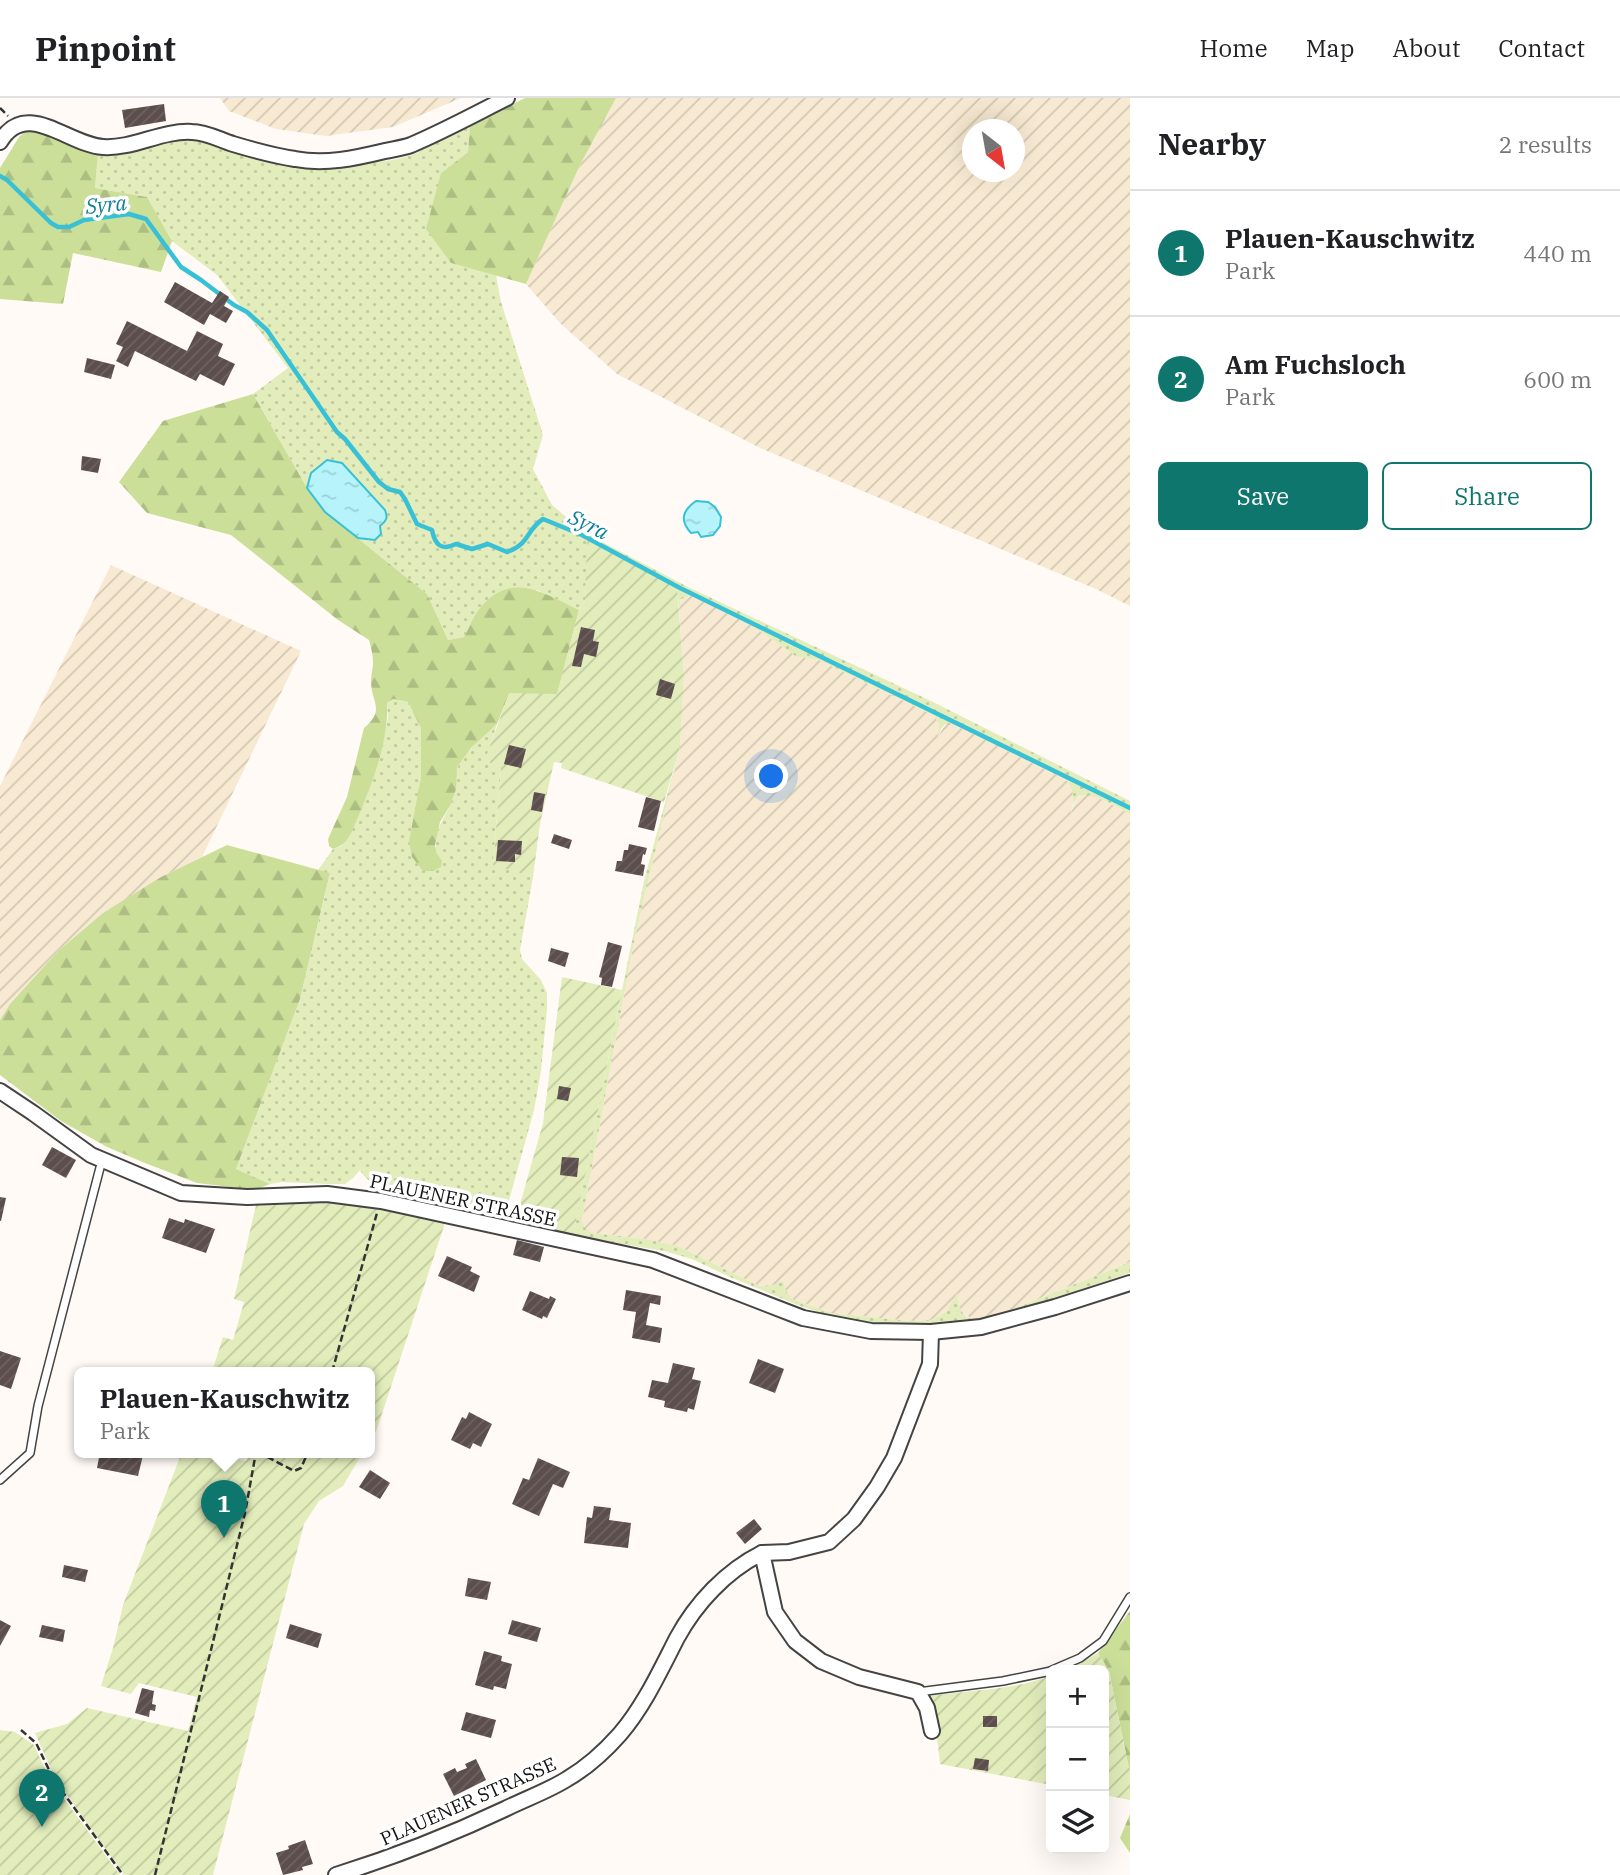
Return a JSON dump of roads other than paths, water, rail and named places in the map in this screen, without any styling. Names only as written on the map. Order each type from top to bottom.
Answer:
[{"type":"street","points":[[0,142],[16,123],[37,121],[100,147],[192,132],[298,160],[343,160],[408,146],[507,98]]},
{"type":"street","name":"PLAUENER STRASSE","points":[[0,1091],[90,1155],[181,1193],[247,1197],[327,1194],[381,1201],[653,1260],[803,1318],[870,1331],[931,1332],[981,1328],[1130,1283]]},
{"type":"street","name":"PLAUENER STRASSE","points":[[336,1875],[416,1848],[473,1824],[568,1779],[596,1757],[620,1734],[650,1690],[678,1636],[699,1604],[715,1587],[744,1562],[762,1553],[789,1552],[829,1542],[854,1519],[894,1458],[930,1364],[931,1332]]},
{"type":"street","points":[[762,1553],[775,1612],[794,1641],[821,1661],[859,1677],[918,1692],[928,1708],[932,1731]]},
{"type":"lane","points":[[0,1480],[30,1453],[38,1406],[102,1160]]},
{"type":"lane","points":[[1064,1665],[1080,1658],[1103,1641],[1130,1597]]},
{"type":"lane","points":[[918,1692],[1003,1681],[1046,1671]]},
{"type":"water","points":[[327,460],[342,463],[385,510],[386,519],[380,526],[381,534],[375,540],[358,538],[325,512],[307,488],[311,473]]},
{"type":"water","points":[[696,501],[708,502],[721,517],[720,526],[713,535],[701,537],[698,532],[691,533],[685,524],[684,516]]},
{"type":"waterway","name":"Syra","points":[[0,176],[58,227],[69,227],[84,220],[129,214],[146,219],[181,267],[247,312],[267,330],[337,432],[379,482],[388,489],[400,492],[417,524],[432,530],[435,540],[443,547],[456,544],[472,549],[488,544],[507,552],[520,545],[543,519],[582,535],[680,588],[1130,808]]},
{"type":"place","name":"Plauen-Kauschwitz","points":[[224,1538]]},
{"type":"place","name":"Am Fuchsloch","points":[[42,1827]]}]
